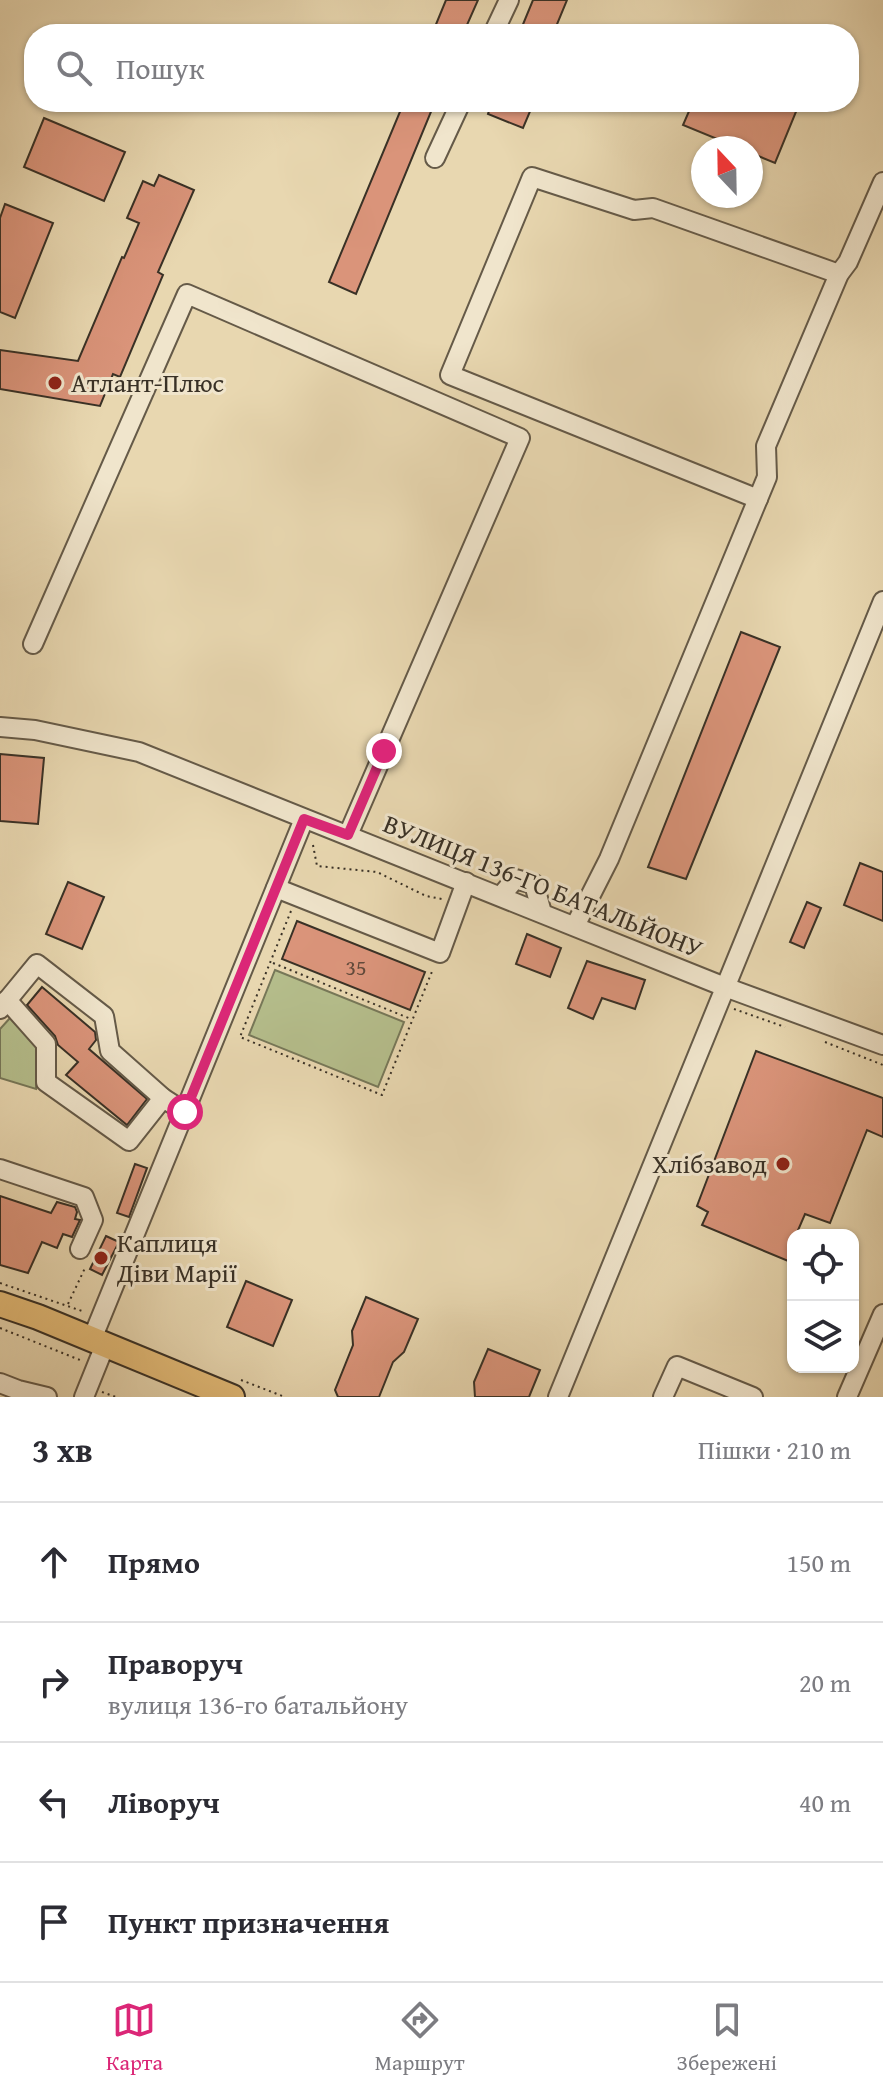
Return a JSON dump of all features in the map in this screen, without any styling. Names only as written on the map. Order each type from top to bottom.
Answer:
[{"type":"main road","points":[[0,1304],[98,1350],[232,1397]]},
{"type":"street","points":[[498,24],[509,0]]},
{"type":"street","points":[[435,158],[456,112]]},
{"type":"street","points":[[758,499],[450,375],[532,177],[634,210],[653,208],[839,274]]},
{"type":"street","points":[[575,926],[609,859],[767,477],[766,446],[839,274],[848,262],[883,182]]},
{"type":"street","points":[[33,644],[187,294],[520,438],[348,835]]},
{"type":"street","points":[[558,1397],[725,996],[883,601]]},
{"type":"street","name":"ВУЛИЦЯ 136-ГО БАТАЛЬЙОНУ","points":[[0,727],[35,730],[139,752],[575,926],[725,996],[883,1045]]},
{"type":"street","points":[[84,1397],[98,1350],[185,1112],[304,819]]},
{"type":"street","points":[[276,888],[440,953],[466,882]]},
{"type":"street","points":[[163,1098],[129,1141],[46,1082],[46,1044],[4,1004],[37,964],[104,1016],[110,1051],[163,1098],[185,1112]]},
{"type":"street","points":[[0,1169],[84,1197],[93,1220],[83,1259]]},
{"type":"street","points":[[847,1397],[883,1314]]},
{"type":"street","points":[[663,1397],[677,1366],[753,1397]]},
{"type":"street","points":[[0,1383],[47,1397]]},
{"type":"path","points":[[312,842],[317,866],[377,872],[426,896],[451,900]]},
{"type":"path","points":[[297,897],[240,1037],[382,1095],[440,953]]},
{"type":"path","points":[[270,962],[412,1019]]},
{"type":"path","points":[[725,996],[751,1017],[788,1028]]},
{"type":"path","points":[[815,1038],[883,1065]]},
{"type":"path","points":[[68,1305],[83,1259]]},
{"type":"path","points":[[0,1328],[98,1350]]},
{"type":"green space","points":[[275,970],[404,1022],[378,1087],[249,1035]]},
{"type":"green space","points":[[10,1018],[37,1046],[36,1089],[0,1078],[0,1029]]},
{"type":"building","points":[[446,0],[478,0],[467,24],[436,24]]},
{"type":"building","points":[[533,0],[567,0],[557,24],[523,24]]},
{"type":"building","points":[[400,112],[431,112],[356,294],[329,282]]},
{"type":"building","points":[[489,112],[530,112],[523,128]]},
{"type":"building","points":[[689,112],[796,112],[775,163],[763,158],[763,136],[710,136],[683,125]]},
{"type":"building","points":[[44,118],[125,152],[104,201],[24,167]]},
{"type":"building","points":[[159,175],[194,190],[158,272],[163,275],[120,377],[113,374],[100,406],[0,389],[0,350],[78,361],[139,223],[127,218],[143,181],[154,186]]},
{"type":"building","points":[[5,204],[53,223],[15,318],[0,312],[0,218]]},
{"type":"building","points":[[741,632],[780,647],[686,879],[648,867]]},
{"type":"building","points":[[0,754],[44,758],[38,824],[0,821]]},
{"type":"building","points":[[860,863],[883,872],[883,921],[844,905]]},
{"type":"building","points":[[68,882],[104,897],[82,949],[46,934]]},
{"type":"building","points":[[807,902],[821,908],[804,948],[790,942]]},
{"type":"building","points":[[297,921],[425,972],[410,1010],[282,959]]},
{"type":"building","points":[[527,934],[561,948],[550,977],[516,964]]},
{"type":"building","points":[[587,961],[645,980],[635,1009],[602,998],[593,1019],[568,1008]]},
{"type":"building","points":[[42,987],[95,1032],[96,1040],[89,1049],[147,1099],[127,1125],[66,1075],[78,1062],[58,1045],[55,1036],[27,1005]]},
{"type":"building","name":"Хлібзавод","points":[[756,1051],[883,1098],[883,1137],[867,1130],[830,1223],[805,1214],[799,1229],[787,1229],[787,1260],[702,1225],[708,1212],[697,1206]]},
{"type":"building","points":[[135,1164],[147,1168],[129,1217],[117,1213]]},
{"type":"building","points":[[0,1196],[51,1213],[57,1202],[75,1207],[75,1219],[80,1220],[72,1237],[63,1234],[57,1248],[42,1242],[28,1273],[0,1265]]},
{"type":"building","name":"Каплиця Діви Марії","points":[[106,1236],[119,1242],[102,1275],[90,1269]]},
{"type":"building","points":[[246,1281],[292,1300],[273,1346],[227,1327]]},
{"type":"building","points":[[366,1297],[418,1319],[404,1352],[393,1362],[379,1397],[338,1397],[335,1390],[353,1345],[352,1331]]},
{"type":"building","points":[[488,1349],[540,1370],[529,1397],[475,1397],[474,1382]]},
{"type":"place","name":"Атлант-Плюс","points":[[55,383]]},
{"type":"place","name":"Хлібзавод","points":[[783,1164]]},
{"type":"place","name":"Каплиця Діви Марії","points":[[101,1258]]},
{"type":"route","points":[[185,1112],[304,819],[348,835],[384,751]]}]
